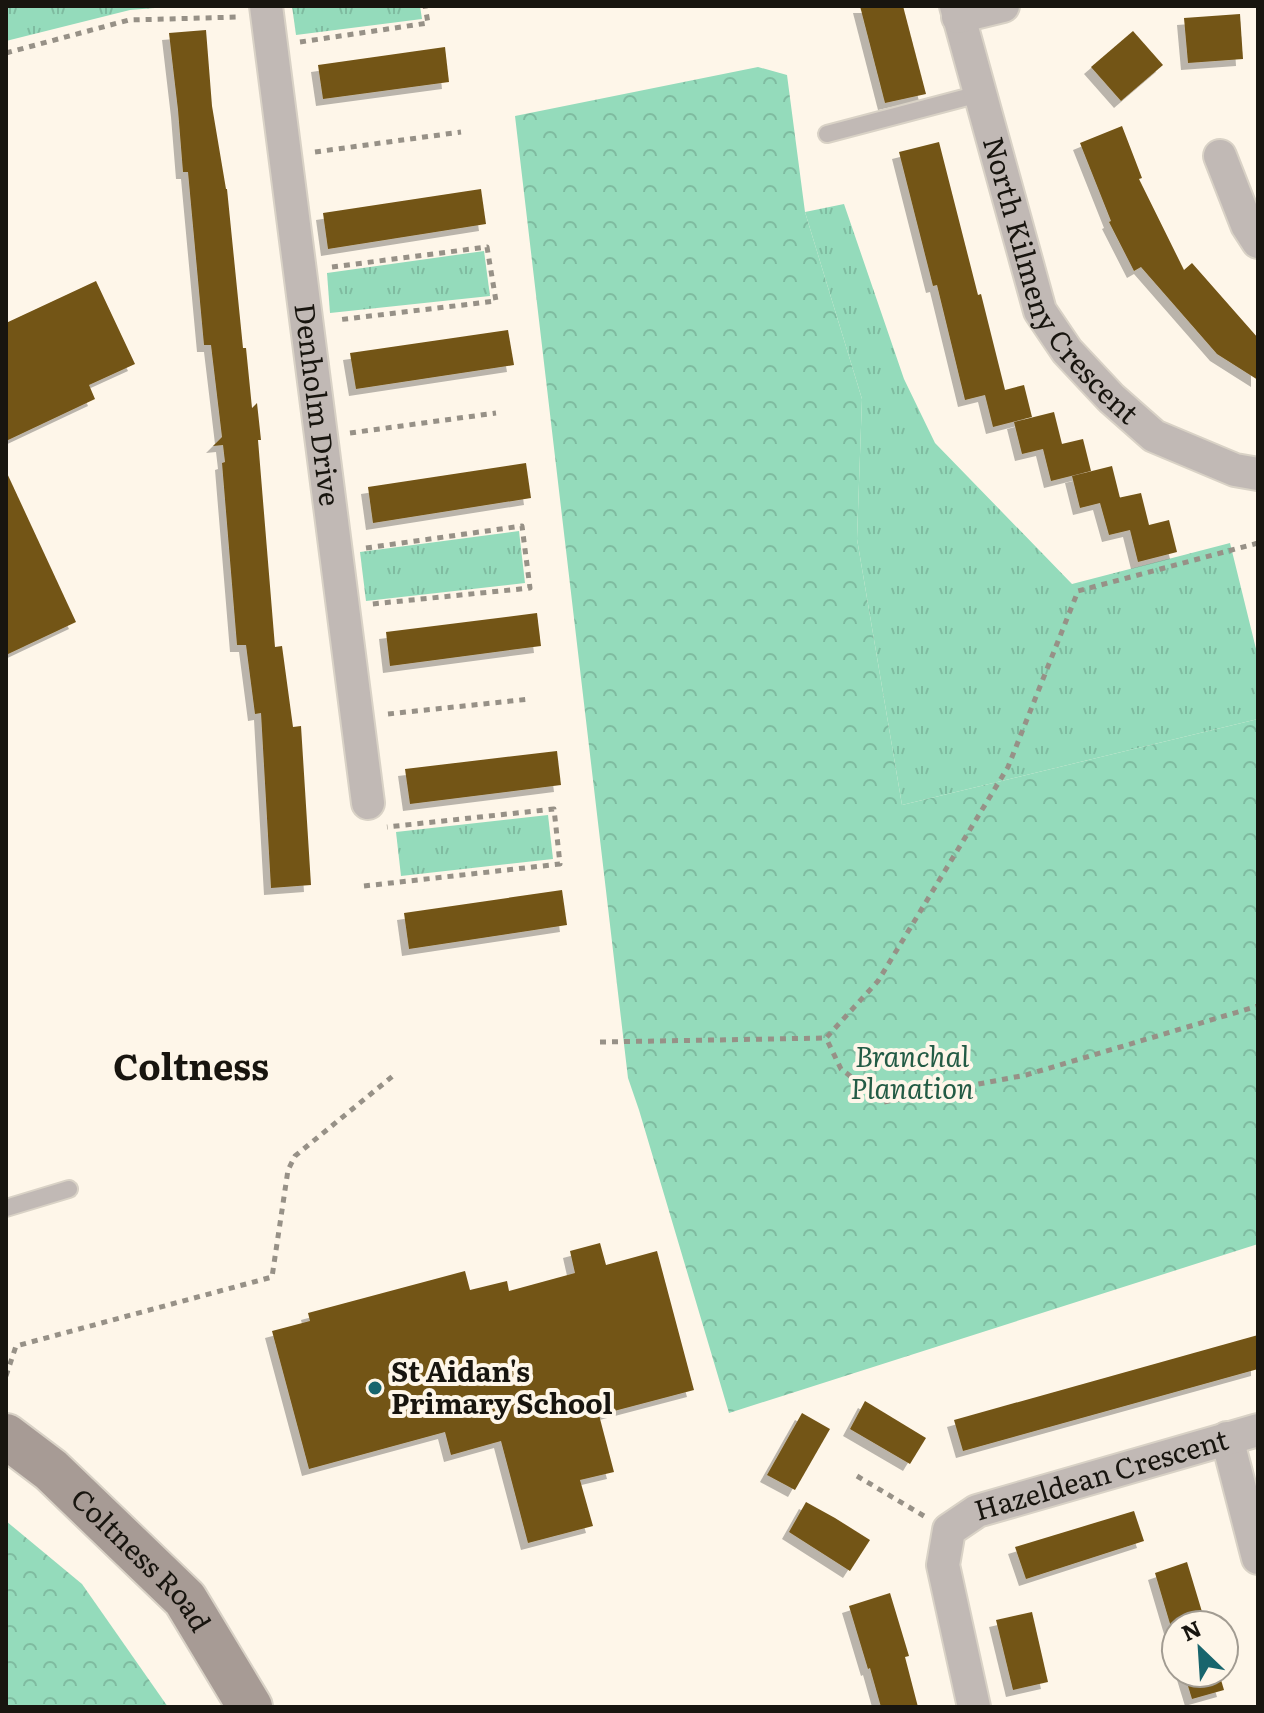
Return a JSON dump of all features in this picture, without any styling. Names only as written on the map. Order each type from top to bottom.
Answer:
[{"type":"street","points":[[957,12],[1003,6]]},
{"type":"street","name":"North Kilmeny Crescent","points":[[957,12],[1040,311],[1067,351],[1111,398],[1154,436],[1235,470],[1258,474]]},
{"type":"street","name":"Denholm Drive","points":[[268,23],[372,816]]},
{"type":"street","points":[[1220,156],[1247,225],[1258,242]]},
{"type":"street","name":"Hazeldean Crescent","points":[[974,1707],[943,1565],[949,1530],[977,1511],[1258,1430]]},
{"type":"street","name":"Coltness Road","points":[[6,1436],[51,1470],[185,1599],[250,1707]]},
{"type":"street","points":[[1227,1438],[1258,1558]]},
{"type":"lane","points":[[827,134],[979,94]]},
{"type":"lane","points":[[6,1208],[69,1189]]},
{"type":"path","points":[[6,53],[129,20],[428,23],[425,6]]},
{"type":"path","points":[[285,156],[461,132]]},
{"type":"path","points":[[299,271],[487,247],[496,301],[306,323]]},
{"type":"path","points":[[321,438],[496,413]]},
{"type":"path","points":[[336,552],[522,526],[530,588],[343,607]]},
{"type":"path","points":[[600,1042],[826,1038],[878,981],[1008,767],[1078,591],[1258,543]]},
{"type":"path","points":[[357,718],[530,699]]},
{"type":"path","points":[[364,886],[560,864],[554,809],[372,816]]},
{"type":"path","points":[[826,1038],[841,1069],[884,1102],[1026,1075],[1258,1006]]},
{"type":"path","points":[[6,1376],[16,1346],[272,1277],[288,1170],[295,1156],[394,1075]]},
{"type":"path","name":"Hazeldean Crescent","points":[[857,1476],[949,1530]]},
{"type":"green space","points":[[6,6],[179,6],[130,10],[6,41]]},
{"type":"green space","points":[[292,6],[420,6],[422,19],[296,35]]},
{"type":"green space","name":"Branchal Planation","points":[[758,67],[787,75],[805,212],[862,399],[857,539],[902,805],[1258,719],[1258,1244],[729,1413],[628,1078],[515,116]]},
{"type":"green space","points":[[844,204],[904,379],[935,443],[1072,584],[1230,543],[1258,657],[1258,719],[902,805],[857,539],[862,399],[805,212]]},
{"type":"green space","points":[[484,251],[490,296],[330,313],[327,273]]},
{"type":"green space","points":[[519,531],[525,583],[366,601],[360,552]]},
{"type":"green space","points":[[548,815],[553,859],[401,876],[396,832]]},
{"type":"green space","points":[[6,1521],[82,1584],[168,1707],[6,1707]]},
{"type":"building","points":[[860,6],[903,6],[926,94],[885,103]]},
{"type":"building","points":[[1240,14],[1243,59],[1188,63],[1184,18]]},
{"type":"building","points":[[206,30],[212,106],[227,189],[252,408],[257,403],[275,647],[282,646],[293,727],[301,726],[311,885],[271,888],[261,713],[255,714],[246,645],[237,645],[222,463],[225,462],[223,445],[213,446],[222,437],[211,345],[204,345],[188,172],[183,172],[169,33]]},
{"type":"building","points":[[1133,31],[1163,65],[1121,101],[1091,67]]},
{"type":"building","points":[[445,47],[449,82],[323,99],[318,65]]},
{"type":"building","points":[[1122,126],[1142,178],[1139,179],[1184,270],[1192,263],[1258,338],[1258,380],[1217,354],[1141,267],[1134,271],[1109,222],[1080,143]]},
{"type":"building","points":[[939,142],[1005,390],[1024,385],[1032,417],[993,427],[985,395],[965,400],[937,285],[933,286],[899,152]]},
{"type":"building","points":[[481,189],[486,224],[328,249],[323,213]]},
{"type":"building","points":[[96,281],[135,364],[89,385],[95,399],[6,441],[6,323]]},
{"type":"building","points":[[508,330],[514,365],[356,389],[350,353]]},
{"type":"building","points":[[1054,412],[1062,444],[1083,439],[1091,471],[1051,481],[1043,449],[1022,454],[1014,422]]},
{"type":"building","points":[[526,463],[531,498],[373,523],[368,487]]},
{"type":"building","points":[[1112,466],[1120,498],[1141,493],[1149,525],[1169,520],[1177,552],[1138,562],[1130,530],[1109,535],[1100,503],[1080,508],[1072,476]]},
{"type":"building","points":[[6,471],[76,622],[6,655]]},
{"type":"building","points":[[537,613],[541,646],[390,666],[386,632]]},
{"type":"building","points":[[557,751],[561,785],[410,804],[405,769]]},
{"type":"building","points":[[562,890],[567,925],[409,949],[404,913]]},
{"type":"building","points":[[600,1243],[606,1265],[657,1251],[694,1390],[599,1415],[614,1472],[580,1480],[593,1526],[528,1543],[501,1441],[451,1455],[445,1432],[309,1469],[272,1331],[310,1321],[308,1313],[465,1271],[470,1290],[507,1281],[509,1291],[575,1273],[570,1251]]},
{"type":"building","points":[[1258,1335],[1258,1369],[963,1451],[954,1420]]},
{"type":"building","points":[[865,1401],[926,1438],[910,1464],[850,1429]]},
{"type":"building","points":[[802,1413],[830,1429],[795,1490],[767,1475]]},
{"type":"building","points":[[806,1502],[870,1540],[850,1571],[789,1532]]},
{"type":"building","points":[[1134,1511],[1144,1541],[1026,1579],[1015,1547]]},
{"type":"building","points":[[1187,1562],[1201,1609],[1166,1609],[1155,1573]]},
{"type":"building","points":[[890,1593],[909,1656],[905,1657],[918,1707],[881,1707],[849,1606]]},
{"type":"building","points":[[1032,1612],[1048,1682],[1013,1690],[996,1620]]},
{"type":"building","points":[[1189,1689],[1224,1689],[1224,1690],[1192,1699]]},
{"type":"place","name":"St Aidan's Primary School","points":[[375,1388]]},
{"type":"district","name":"Coltness","points":[[191,1067]]}]
